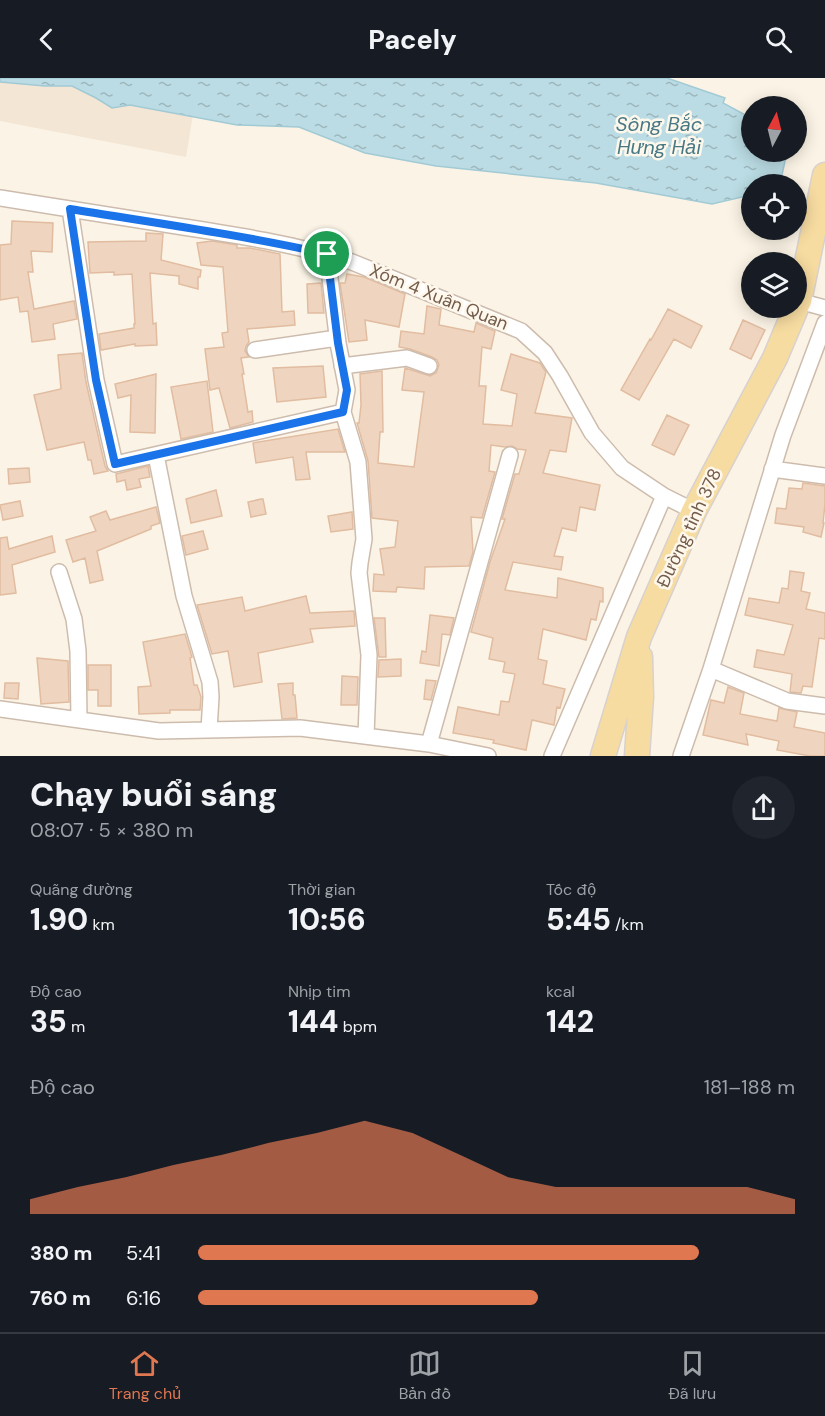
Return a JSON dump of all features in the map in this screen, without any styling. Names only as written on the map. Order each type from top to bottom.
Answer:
[{"type":"main road","name":"Đường tỉnh 378","points":[[807,258],[825,175]]},
{"type":"main road","name":"Đường tỉnh 378","points":[[603,756],[639,637],[694,511],[775,358],[791,318]]},
{"type":"main road","points":[[637,756],[641,697],[639,637]]},
{"type":"street","name":"Xóm 4 Xuân Quan","points":[[0,198],[242,237],[327,254],[521,331],[545,353],[592,433],[622,468],[664,496],[694,511]]},
{"type":"street","points":[[70,209],[96,380],[115,464],[343,412]]},
{"type":"street","points":[[327,254],[337,338],[347,390],[343,412],[358,462],[364,538],[359,573],[369,655],[366,736]]},
{"type":"street","points":[[807,302],[825,308]]},
{"type":"street","points":[[681,756],[711,669],[783,435],[825,323]]},
{"type":"street","points":[[255,350],[337,338]]},
{"type":"street","points":[[342,366],[407,358],[429,366]]},
{"type":"street","points":[[156,455],[184,596],[210,682],[210,730]]},
{"type":"street","points":[[429,744],[510,455]]},
{"type":"street","points":[[772,469],[825,476]]},
{"type":"street","points":[[552,756],[664,496]]},
{"type":"street","points":[[59,572],[74,619],[78,651],[79,720]]},
{"type":"street","points":[[711,669],[787,701],[825,706]]},
{"type":"street","points":[[0,709],[159,731],[300,728],[429,744],[488,756]]},
{"type":"shaded area","points":[[0,78],[199,78],[186,157],[0,121]]},
{"type":"water","name":"Sông Bắc Hưng Hải","points":[[0,78],[667,78],[725,98],[723,103],[741,113],[741,162],[785,162],[782,174],[741,174],[741,197],[712,204],[596,183],[436,166],[365,153],[299,127],[237,125],[130,105],[112,108],[72,86],[0,82]]},
{"type":"building","points":[[12,221],[53,223],[52,252],[31,251],[33,272],[28,272],[34,309],[74,301],[77,319],[53,324],[55,339],[32,342],[28,311],[20,312],[18,297],[0,300],[0,245],[11,244]]},
{"type":"building","points":[[146,233],[163,234],[161,260],[201,270],[200,277],[198,277],[198,289],[179,284],[179,276],[150,273],[153,324],[156,323],[157,345],[135,346],[135,344],[101,350],[99,334],[134,328],[132,274],[90,273],[88,242],[146,241]]},
{"type":"building","points":[[212,241],[237,245],[237,248],[280,254],[282,312],[294,311],[295,325],[247,329],[249,342],[245,351],[249,357],[241,358],[244,374],[242,374],[248,412],[252,411],[253,422],[230,428],[219,388],[210,390],[205,349],[224,347],[222,333],[228,332],[223,267],[201,265],[197,243]]},
{"type":"building","points":[[347,274],[364,277],[405,294],[399,327],[365,320],[367,340],[349,342],[340,283],[345,283]]},
{"type":"building","points":[[321,283],[324,313],[308,313],[307,284]]},
{"type":"building","points":[[427,306],[441,309],[439,325],[474,332],[476,323],[495,331],[491,349],[482,347],[479,386],[486,386],[483,424],[512,426],[517,394],[501,390],[511,354],[540,363],[546,372],[535,413],[572,418],[566,452],[550,450],[543,473],[600,485],[595,510],[580,507],[576,531],[562,528],[554,556],[563,557],[561,570],[513,562],[505,590],[557,598],[558,578],[603,588],[603,602],[600,601],[596,620],[591,619],[586,640],[543,629],[538,659],[547,661],[543,684],[565,689],[560,708],[557,707],[554,725],[532,720],[526,750],[493,743],[494,740],[453,733],[458,707],[499,715],[501,701],[509,702],[515,674],[503,672],[505,662],[489,659],[493,638],[471,632],[490,562],[505,519],[502,519],[515,474],[519,474],[526,450],[512,446],[491,445],[489,471],[495,472],[482,518],[471,517],[473,552],[469,566],[425,567],[424,589],[397,587],[396,592],[373,591],[374,574],[384,575],[380,549],[395,547],[398,521],[372,518],[368,461],[357,423],[359,423],[361,405],[360,374],[382,371],[383,432],[380,432],[378,463],[414,467],[424,392],[402,390],[405,368],[430,376],[436,373],[439,365],[432,357],[399,347],[401,331],[424,334]]},
{"type":"building","points":[[668,309],[702,326],[691,348],[674,339],[639,400],[621,390]]},
{"type":"building","points":[[743,320],[765,330],[751,359],[730,349]]},
{"type":"building","points":[[82,353],[86,382],[108,471],[94,474],[84,442],[47,450],[34,395],[61,389],[58,355]]},
{"type":"building","points":[[323,366],[326,397],[277,402],[273,368]]},
{"type":"building","points":[[156,374],[155,433],[130,432],[131,395],[118,398],[115,384]]},
{"type":"building","points":[[207,381],[213,432],[181,439],[171,387]]},
{"type":"building","points":[[667,415],[689,425],[674,455],[652,445]]},
{"type":"building","points":[[338,429],[345,452],[306,452],[310,479],[296,480],[293,457],[256,463],[253,443]]},
{"type":"building","points":[[148,466],[150,477],[139,479],[141,487],[127,490],[125,480],[117,482],[116,474]]},
{"type":"building","points":[[29,468],[30,482],[9,484],[8,469]]},
{"type":"building","points":[[803,483],[825,486],[824,523],[821,537],[803,532],[804,527],[775,523],[777,508],[786,509],[789,488],[802,489]]},
{"type":"building","points":[[216,490],[222,516],[191,523],[186,499]]},
{"type":"building","points":[[263,499],[266,514],[251,517],[248,502]]},
{"type":"building","points":[[20,501],[23,516],[3,520],[0,505]]},
{"type":"building","points":[[156,507],[160,523],[151,526],[151,529],[97,551],[103,580],[90,583],[85,558],[73,562],[66,540],[96,531],[90,517],[106,511],[110,520]]},
{"type":"building","points":[[352,512],[353,529],[331,532],[328,516]]},
{"type":"building","points":[[203,531],[208,549],[186,555],[182,536]]},
{"type":"building","points":[[52,536],[55,552],[12,565],[16,593],[0,595],[0,538],[7,537],[9,549]]},
{"type":"building","points":[[790,571],[804,573],[801,591],[810,593],[806,609],[825,613],[825,639],[819,638],[812,687],[803,686],[801,693],[790,692],[792,674],[754,667],[757,650],[784,655],[793,625],[745,615],[749,598],[779,603],[782,588],[788,589]]},
{"type":"building","points":[[306,596],[310,613],[354,611],[355,626],[310,629],[313,642],[258,653],[262,682],[234,687],[228,651],[212,654],[197,605],[242,597],[245,611]]},
{"type":"building","points":[[430,615],[454,618],[450,635],[442,634],[439,666],[420,663],[422,651],[426,652]]},
{"type":"building","points":[[374,618],[385,618],[386,657],[379,657]]},
{"type":"building","points":[[185,634],[192,657],[190,658],[194,685],[197,685],[201,697],[200,710],[170,710],[170,713],[139,714],[138,687],[151,686],[143,642]]},
{"type":"building","points":[[37,658],[68,661],[69,702],[41,704]]},
{"type":"building","points":[[401,659],[401,676],[378,677],[379,660]]},
{"type":"building","points":[[88,665],[111,665],[111,706],[98,706],[98,690],[88,690]]},
{"type":"building","points":[[342,676],[358,677],[357,705],[341,705]]},
{"type":"building","points":[[426,680],[436,681],[431,700],[424,699]]},
{"type":"building","points":[[5,683],[19,683],[18,699],[4,698]]},
{"type":"building","points":[[293,683],[297,718],[282,719],[278,684]]},
{"type":"building","points":[[728,687],[744,693],[740,714],[777,721],[779,708],[797,712],[794,727],[825,733],[825,756],[810,756],[777,750],[779,741],[746,734],[748,745],[703,735],[711,700],[724,703]]},
{"type":"route","points":[[70,209],[278,243],[327,254],[338,343],[347,390],[343,412],[115,464],[96,380],[70,209]]}]
